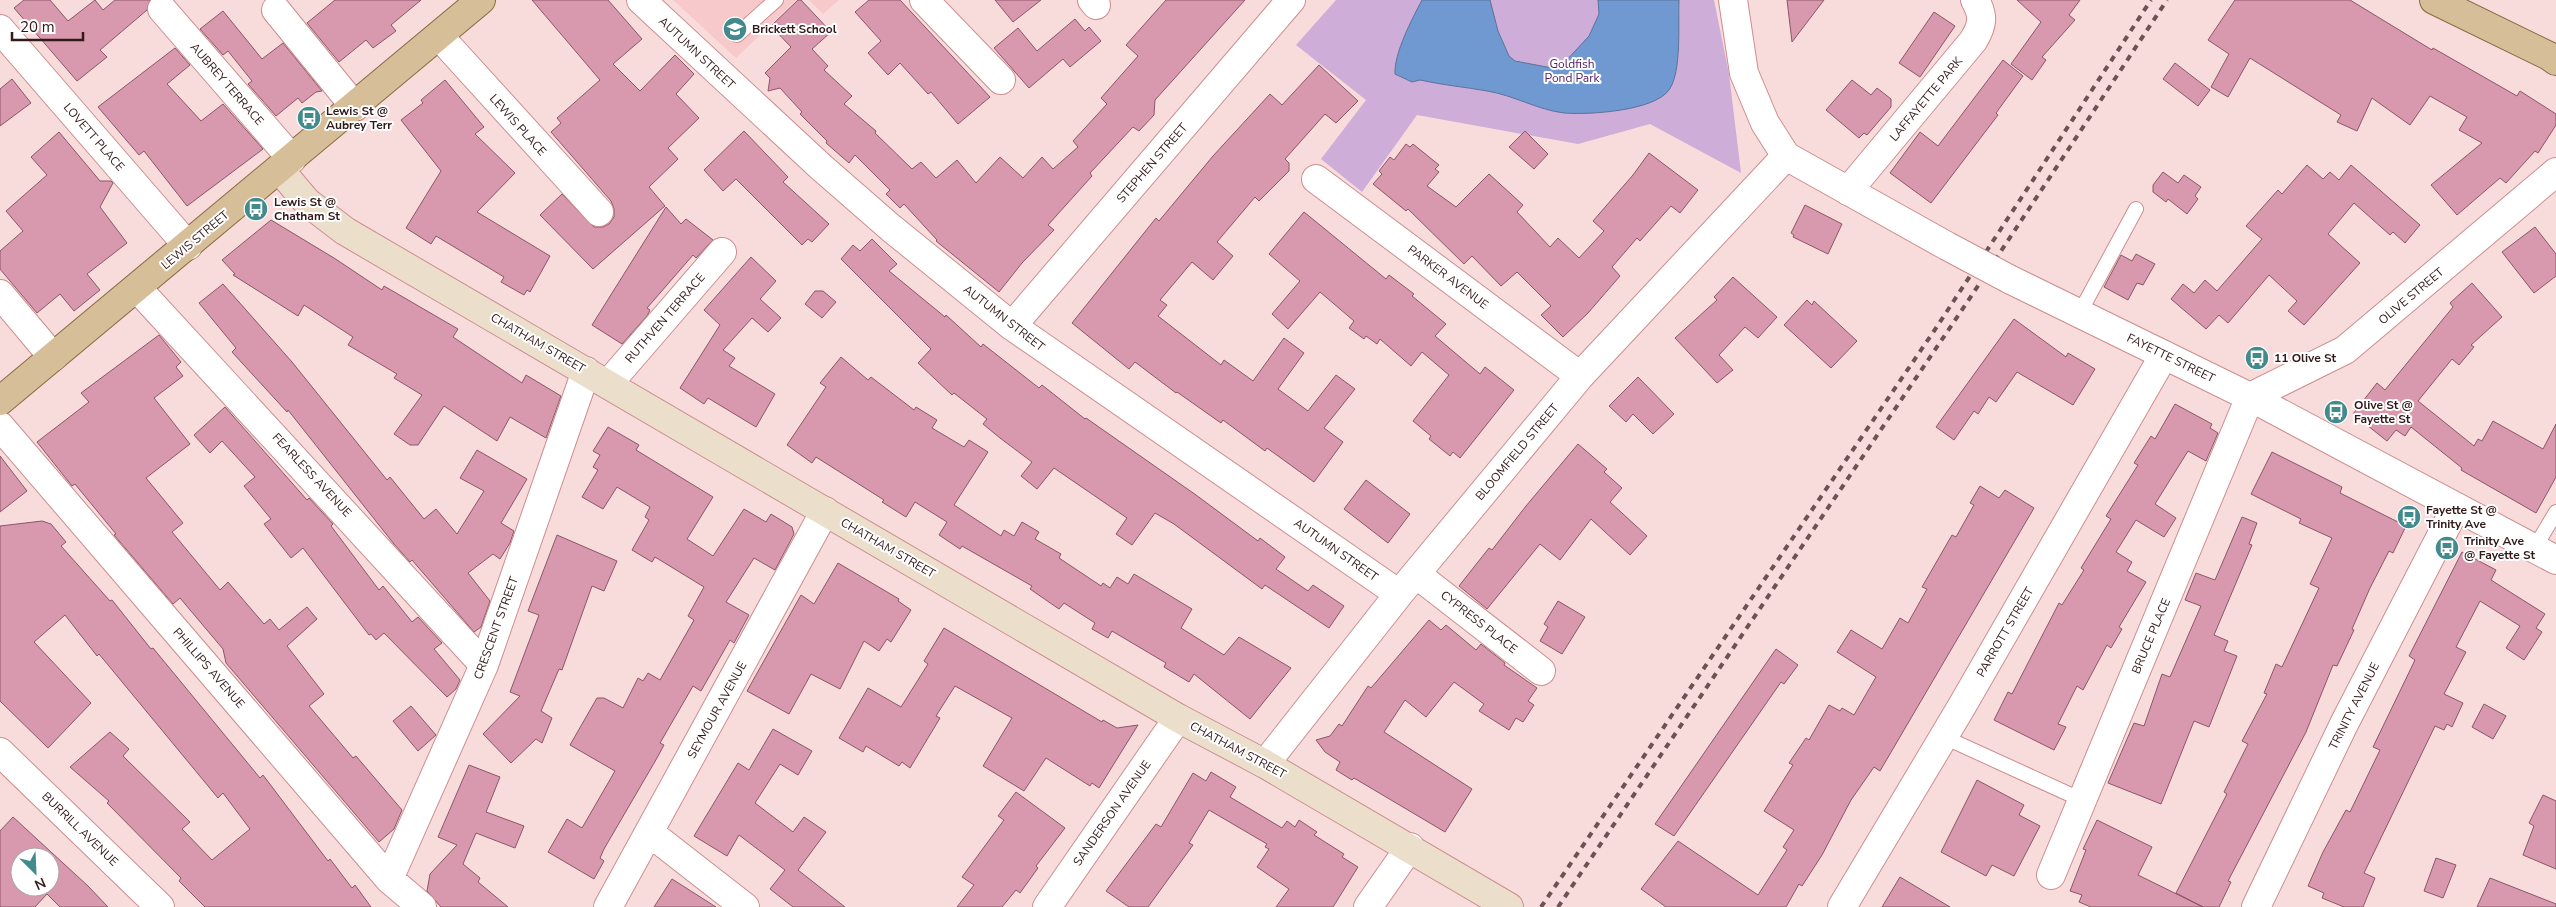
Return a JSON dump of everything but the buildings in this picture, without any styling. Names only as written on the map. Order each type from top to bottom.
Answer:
[{"type":"main road","name":"LEWIS STREET","points":[[0,401],[482,0]]},
{"type":"main road","points":[[2434,0],[2556,61]]},
{"type":"main road","name":"CHATHAM STREET","points":[[286,165],[307,202],[346,231],[1178,718],[1265,764],[1410,847],[1509,907]]},
{"type":"street","name":"AUTUMN STREET","points":[[641,0],[821,167],[890,228],[1012,326],[1400,594]]},
{"type":"street","points":[[924,0],[1001,80]]},
{"type":"street","name":"STEPHEN STREET","points":[[1012,326],[1291,0]]},
{"type":"street","points":[[1733,0],[1744,73],[1765,123],[1786,156]]},
{"type":"street","name":"LAFFAYETTE PARK","points":[[1848,191],[1974,41],[1982,28],[1982,18],[1975,0]]},
{"type":"street","name":"AUBREY TERRACE","points":[[162,9],[286,165]]},
{"type":"street","points":[[276,10],[355,107]]},
{"type":"street","name":"LOVETT PLACE","points":[[0,28],[188,246]]},
{"type":"street","name":"LEWIS PLACE","points":[[438,36],[599,212]]},
{"type":"street","name":"FAYETTE STREET","points":[[1786,156],[2009,279],[2250,397],[2545,554]]},
{"type":"street","name":"BLOOMFIELD STREET","points":[[1265,764],[1416,574],[1580,376],[1786,156]]},
{"type":"street","name":"OLIVE STREET","points":[[2250,397],[2345,350],[2556,172]]},
{"type":"street","name":"PARKER AVENUE","points":[[1316,179],[1580,376]]},
{"type":"street","name":"RUTHVEN TERRACE","points":[[597,377],[722,252]]},
{"type":"street","name":"FEARLESS AVENUE","points":[[137,288],[484,665]]},
{"type":"street","points":[[0,294],[53,357]]},
{"type":"street","name":"PARROTT STREET","points":[[1842,907],[1944,737],[2164,355]]},
{"type":"street","name":"CRESCENT STREET","points":[[389,878],[484,665],[597,377]]},
{"type":"street","name":"BRUCE PLACE","points":[[2051,874],[2250,397]]},
{"type":"street","name":"PHILLIPS AVENUE","points":[[0,426],[389,878],[422,907]]},
{"type":"street","name":"TRINITY AVENUE","points":[[2256,907],[2344,724],[2456,507]]},
{"type":"street","name":"SEYMOUR AVENUE","points":[[608,907],[825,512]]},
{"type":"street","name":"CYPRESS PLACE","points":[[1416,574],[1541,671]]},
{"type":"street","name":"SANDERSON AVENUE","points":[[1047,907],[1178,718]]},
{"type":"street","name":"BURRILL AVENUE","points":[[0,752],[160,907]]},
{"type":"street","points":[[650,833],[745,907]]},
{"type":"street","points":[[1368,907],[1410,847]]},
{"type":"lane","points":[[737,35],[776,0]]},
{"type":"lane","points":[[2079,314],[2136,209]]},
{"type":"lane","points":[[2545,554],[2556,512]]},
{"type":"lane","points":[[1944,737],[2082,800]]},
{"type":"shaded area","name":"Brickett School","points":[[673,0],[796,0],[736,58]]},
{"type":"shaded area","name":"Brickett School","points":[[809,0],[839,0],[823,14]]},
{"type":"green space","name":"Goldfish Pond Park","points":[[1336,0],[1714,0],[1729,74],[1741,173],[1650,124],[1578,144],[1417,115],[1362,192],[1321,159],[1366,100],[1296,45]]},
{"type":"water","points":[[1422,0],[1490,0],[1498,31],[1509,56],[1515,61],[1552,68],[1564,63],[1589,36],[1599,14],[1598,0],[1679,0],[1678,60],[1673,82],[1669,90],[1661,97],[1636,107],[1604,112],[1564,113],[1535,106],[1497,93],[1420,80],[1412,82],[1395,74],[1395,66],[1404,36]]},
{"type":"railway","points":[[1541,907],[1934,331],[2151,0]]},
{"type":"railway","points":[[1558,907],[1968,301],[2167,0]]},
{"type":"place","name":"Brickett School","points":[[735,29]]},
{"type":"place","name":"Lewis St @ Aubrey Terr","points":[[309,118]]},
{"type":"place","name":"Lewis St @ Chatham St","points":[[256,209]]},
{"type":"place","name":"11 Olive St","points":[[2257,358]]},
{"type":"place","name":"Olive St @ Fayette St","points":[[2336,412]]},
{"type":"place","name":"Fayette St @ Trinity Ave","points":[[2409,517]]},
{"type":"place","name":"Trinity Ave @ Fayette St","points":[[2447,548]]}]
